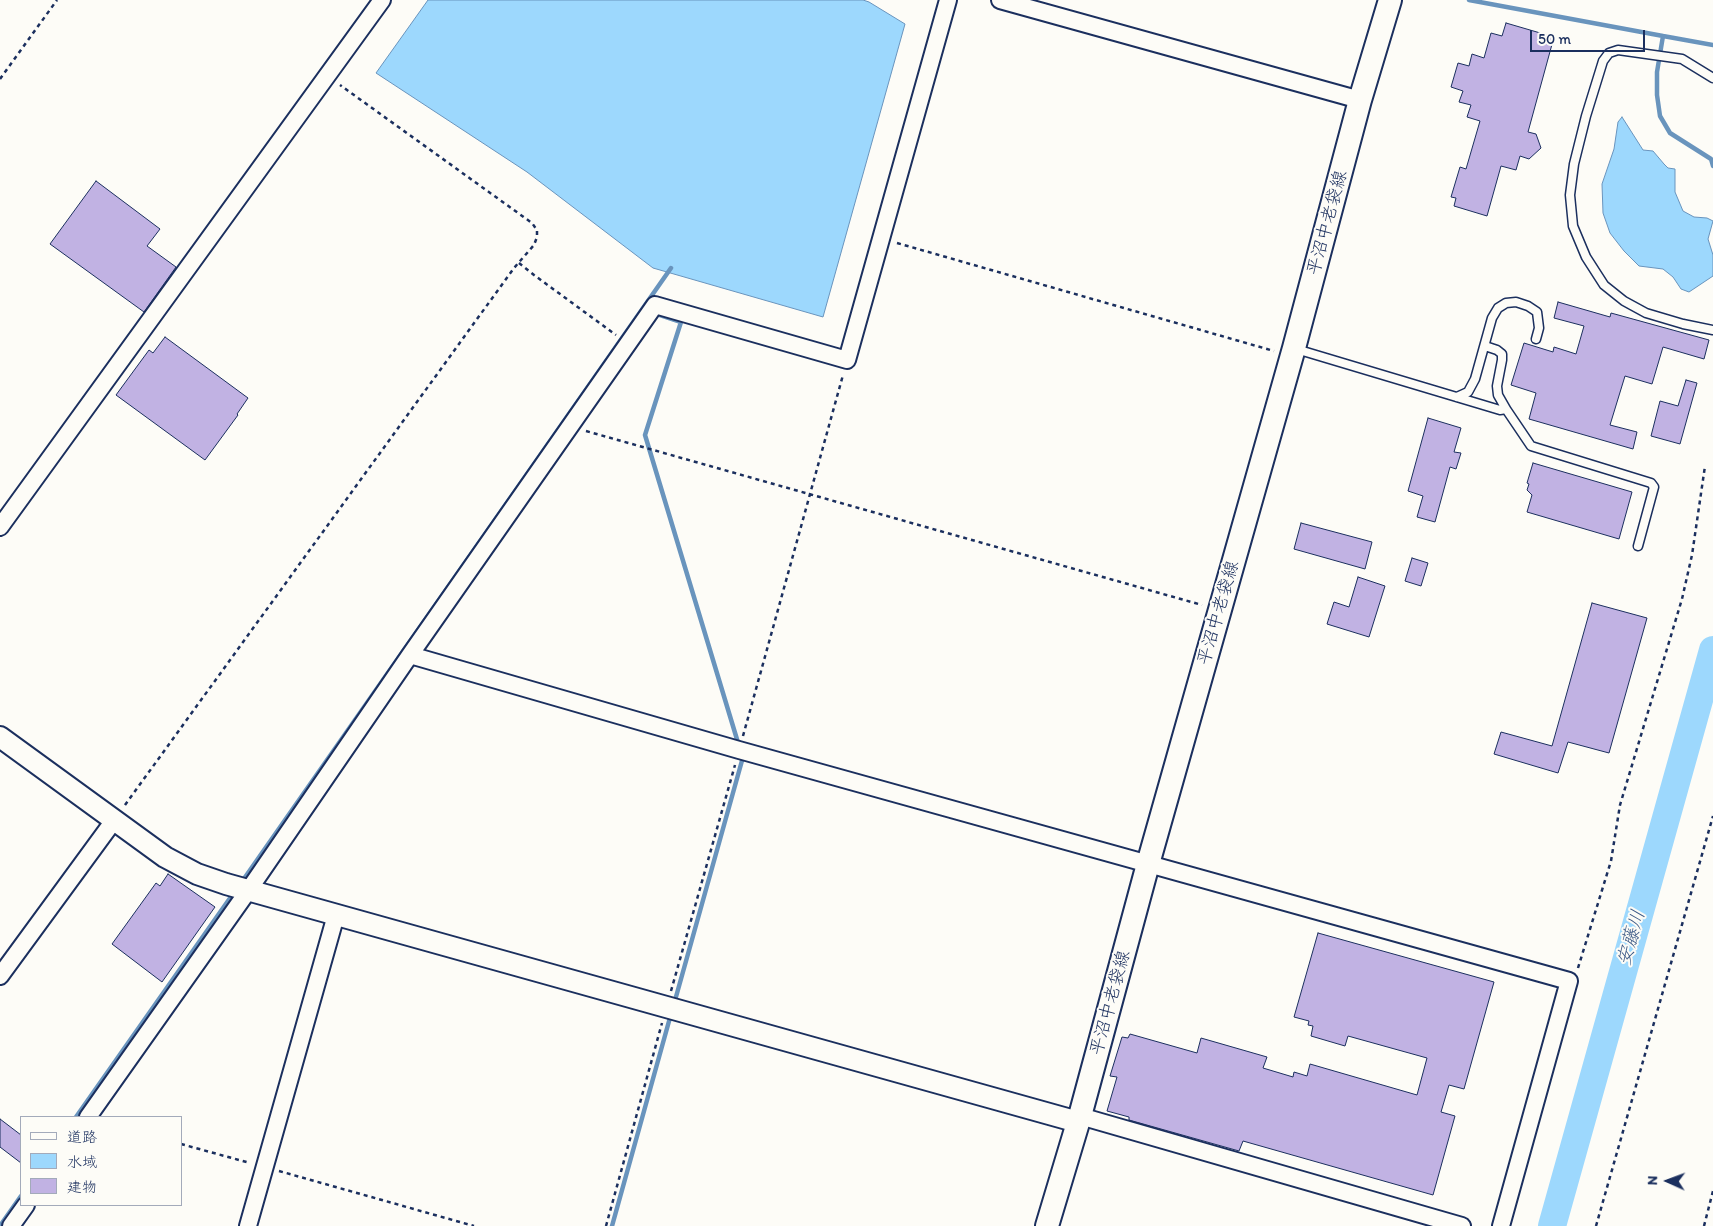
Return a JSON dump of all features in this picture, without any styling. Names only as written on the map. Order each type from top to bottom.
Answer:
[{"type":"main road","name":"平沼中老袋線","points":[[1047,1226],[1079,1119],[1148,864],[1293,352],[1360,100],[1390,0]]},
{"type":"street","points":[[0,528],[382,0]]},
{"type":"street","points":[[89,1116],[248,891],[410,655],[655,305],[847,360],[948,0]]},
{"type":"street","points":[[1000,0],[1360,100]]},
{"type":"street","points":[[410,655],[739,750],[1569,981],[1501,1226]]},
{"type":"street","points":[[0,736],[165,857],[189,870],[226,884],[1462,1226]]},
{"type":"street","points":[[0,976],[115,819]]},
{"type":"street","points":[[248,1226],[336,915]]},
{"type":"street","points":[[11,1226],[25,1206]]},
{"type":"lane","points":[[1713,78],[1682,59],[1618,50],[1609,53],[1603,61],[1586,116],[1574,164],[1570,195],[1573,226],[1586,257],[1604,285],[1624,301],[1646,313],[1713,330]]},
{"type":"lane","points":[[1457,397],[1468,392],[1475,379],[1492,318],[1498,308],[1506,303],[1522,303],[1537,312],[1539,321],[1536,339]]},
{"type":"lane","points":[[1485,346],[1502,354],[1497,386],[1498,395],[1531,446],[1651,483],[1654,487],[1638,546]]},
{"type":"lane","points":[[1293,352],[1500,410],[1506,409]]},
{"type":"path","points":[[0,78],[57,0]]},
{"type":"path","points":[[115,819],[519,262],[534,245],[537,236],[537,230],[532,223],[327,76]]},
{"type":"path","points":[[881,238],[1293,352]]},
{"type":"path","points":[[519,262],[628,344]]},
{"type":"path","points":[[606,1226],[811,495],[847,360]]},
{"type":"path","points":[[570,427],[1220,610]]},
{"type":"path","points":[[1569,981],[1577,970],[1611,861],[1620,805],[1682,599],[1692,554],[1705,466]]},
{"type":"path","points":[[1596,1226],[1713,816]]},
{"type":"path","points":[[182,1144],[474,1226]]},
{"type":"path","points":[[1704,1226],[1713,1191]]},
{"type":"water","points":[[428,0],[863,0],[905,24],[823,317],[653,268],[527,172],[376,73]]},
{"type":"water","points":[[1622,117],[1643,150],[1653,151],[1668,168],[1675,169],[1675,192],[1683,211],[1694,217],[1707,218],[1713,221],[1708,239],[1713,255],[1713,276],[1689,292],[1681,289],[1673,277],[1663,269],[1639,266],[1610,233],[1603,213],[1602,184],[1614,149],[1618,122]]},
{"type":"building","points":[[1506,23],[1554,37],[1528,132],[1536,134],[1541,148],[1529,159],[1520,156],[1516,170],[1501,166],[1487,216],[1454,206],[1456,198],[1451,197],[1460,167],[1466,169],[1480,121],[1467,117],[1471,105],[1459,102],[1463,91],[1451,87],[1458,63],[1469,66],[1472,54],[1484,58],[1491,33],[1502,36]]},
{"type":"building","points":[[96,181],[160,229],[147,246],[176,267],[144,312],[50,244]]},
{"type":"building","points":[[1558,302],[1610,317],[1611,313],[1709,340],[1704,359],[1663,347],[1652,384],[1625,376],[1610,425],[1637,432],[1633,449],[1529,419],[1536,393],[1511,385],[1524,343],[1553,352],[1554,347],[1576,354],[1584,326],[1554,318]]},
{"type":"building","points":[[165,337],[248,398],[205,460],[116,395],[149,350],[153,353]]},
{"type":"building","points":[[1686,380],[1697,383],[1680,444],[1651,436],[1660,401],[1678,406]]},
{"type":"building","points":[[1428,418],[1461,428],[1454,452],[1461,453],[1456,469],[1450,467],[1435,522],[1417,517],[1423,496],[1408,491]]},
{"type":"building","points":[[1533,463],[1632,492],[1619,539],[1527,512],[1532,495],[1527,490],[1529,484],[1527,483]]},
{"type":"building","points":[[1301,523],[1372,542],[1365,569],[1294,549]]},
{"type":"building","points":[[1412,558],[1428,563],[1421,586],[1405,581]]},
{"type":"building","points":[[1358,577],[1385,586],[1369,637],[1327,624],[1334,602],[1349,607]]},
{"type":"building","points":[[1592,603],[1647,618],[1609,753],[1568,742],[1558,773],[1494,754],[1501,732],[1552,746]]},
{"type":"building","points":[[168,874],[215,907],[162,982],[112,944],[156,883],[160,886]]},
{"type":"building","points":[[1318,933],[1494,982],[1464,1089],[1449,1085],[1441,1112],[1455,1116],[1433,1195],[1243,1141],[1239,1151],[1129,1120],[1129,1117],[1107,1111],[1117,1077],[1110,1076],[1122,1037],[1128,1038],[1130,1034],[1197,1053],[1201,1038],[1267,1057],[1263,1068],[1293,1077],[1294,1072],[1307,1076],[1310,1064],[1417,1095],[1427,1058],[1348,1036],[1345,1046],[1311,1036],[1313,1026],[1308,1025],[1309,1021],[1294,1017]]},
{"type":"building","points":[[0,1119],[20,1134],[20,1162],[0,1147]]},
{"type":"waterway","points":[[1469,0],[1663,36],[1657,72],[1657,95],[1660,116],[1670,133],[1711,159],[1713,166]]},
{"type":"waterway","points":[[1663,36],[1713,45]]},
{"type":"waterway","points":[[241,883],[671,268]]},
{"type":"waterway","points":[[654,313],[681,322],[645,435],[739,746]]},
{"type":"waterway","name":"安藤川","points":[[1552,1226],[1713,650]]},
{"type":"waterway","points":[[674,1004],[743,757],[742,754]]},
{"type":"waterway","points":[[77,1116],[235,891]]},
{"type":"waterway","points":[[612,1226],[671,1014]]},
{"type":"waterway","points":[[0,1226],[20,1197]]}]
